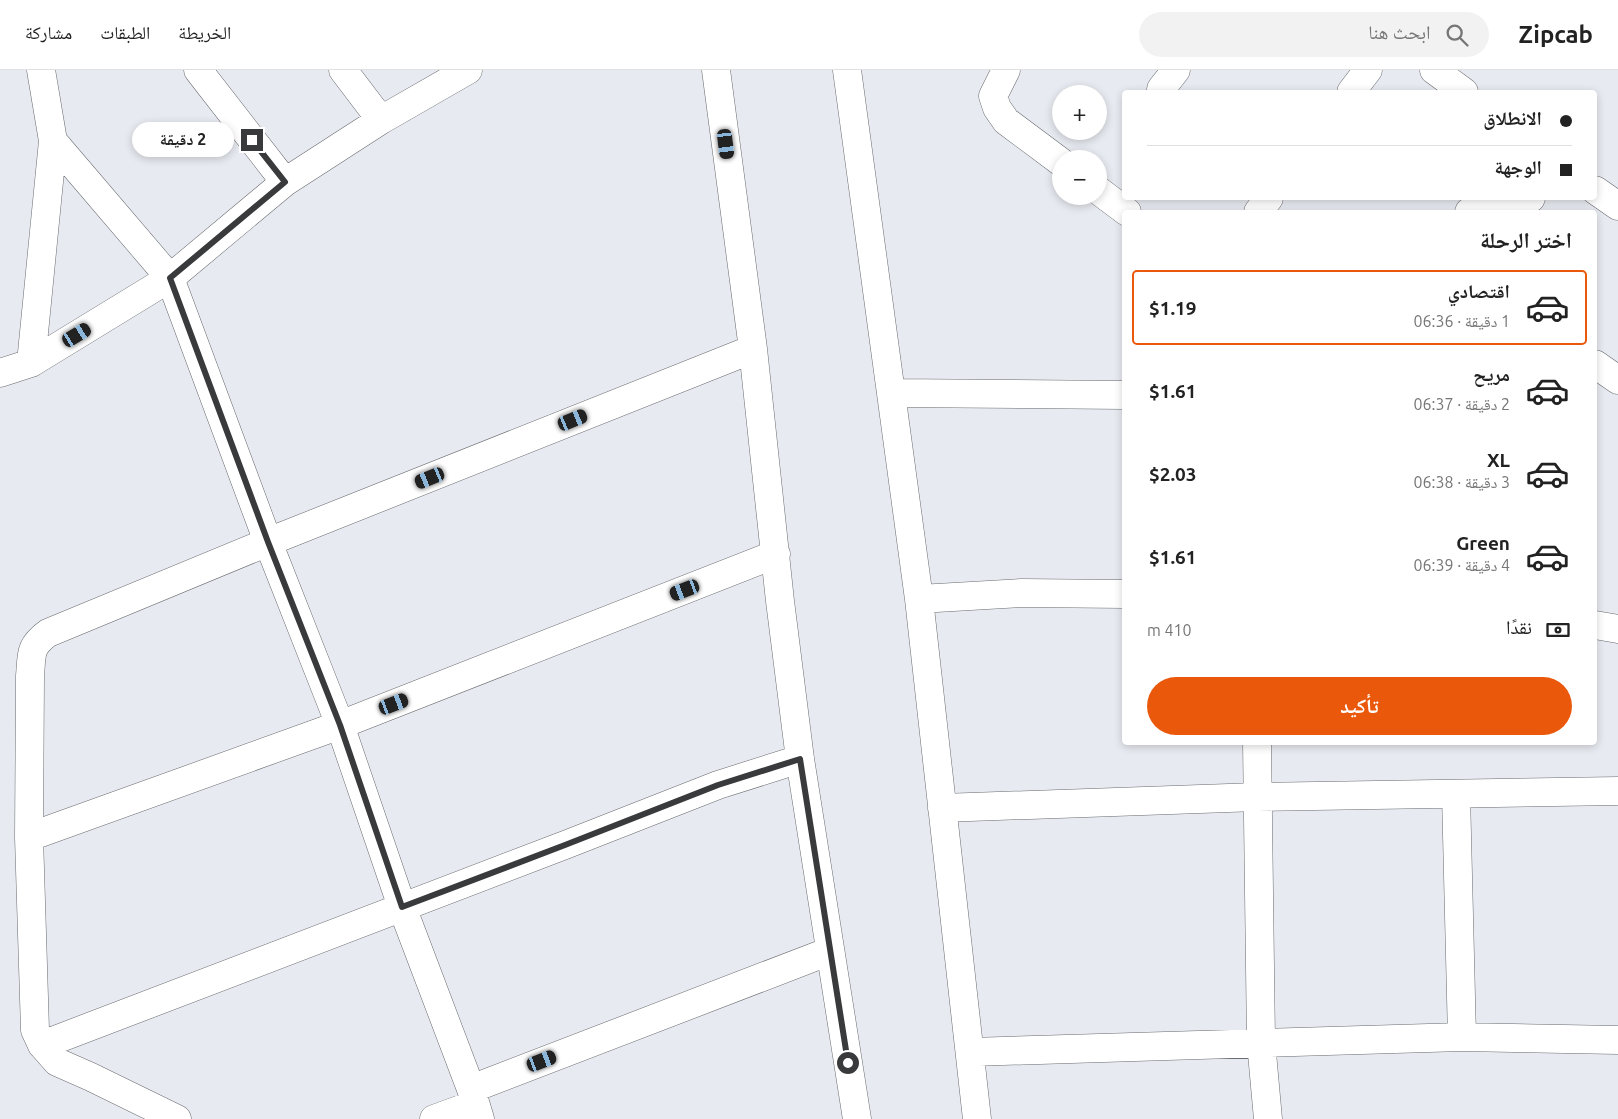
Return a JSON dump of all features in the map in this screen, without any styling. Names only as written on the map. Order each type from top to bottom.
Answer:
[{"type":"street","points":[[30,364],[53,141],[41,70]]},
{"type":"street","points":[[198,70],[285,182]]},
{"type":"street","points":[[343,70],[381,120]]},
{"type":"street","points":[[0,373],[30,364],[170,278],[285,182],[381,120],[468,70]]},
{"type":"street","points":[[716,70],[752,349],[800,759],[857,1119]]},
{"type":"street","points":[[847,70],[919,598],[978,1119]]},
{"type":"street","points":[[1006,70],[993,96],[997,108],[1006,121],[1052,155]]},
{"type":"street","points":[[1353,90],[1368,70]]},
{"type":"street","points":[[1434,70],[1461,90]]},
{"type":"street","points":[[53,141],[170,278],[268,542],[340,725],[402,907],[475,1104]]},
{"type":"street","points":[[1597,191],[1618,206]]},
{"type":"street","points":[[1107,197],[1124,210]]},
{"type":"street","points":[[1260,210],[1267,200]]},
{"type":"street","points":[[1481,210],[1523,200]]},
{"type":"street","points":[[177,1119],[56,1062],[42,1045],[35,1030],[30,837],[30,676],[32,649],[38,640],[48,633],[268,542],[752,349]]},
{"type":"street","points":[[1597,365],[1618,380]]},
{"type":"street","points":[[891,393],[1122,395]]},
{"type":"street","points":[[30,837],[340,725],[776,554]]},
{"type":"street","points":[[919,598],[1022,593],[1122,594]]},
{"type":"street","points":[[1597,625],[1618,629]]},
{"type":"street","points":[[1257,745],[1261,1042],[1268,1119]]},
{"type":"street","points":[[42,1045],[556,849],[718,785],[800,759]]},
{"type":"street","points":[[942,808],[1258,797],[1618,791]]},
{"type":"street","points":[[1456,794],[1462,1036]]},
{"type":"street","points":[[434,1119],[475,1104],[830,951]]},
{"type":"street","points":[[971,1052],[1462,1036],[1618,1040]]},
{"type":"route","points":[[252,140],[285,182],[170,278],[268,542],[340,725],[402,907],[718,785],[800,759],[848,1063]]}]
